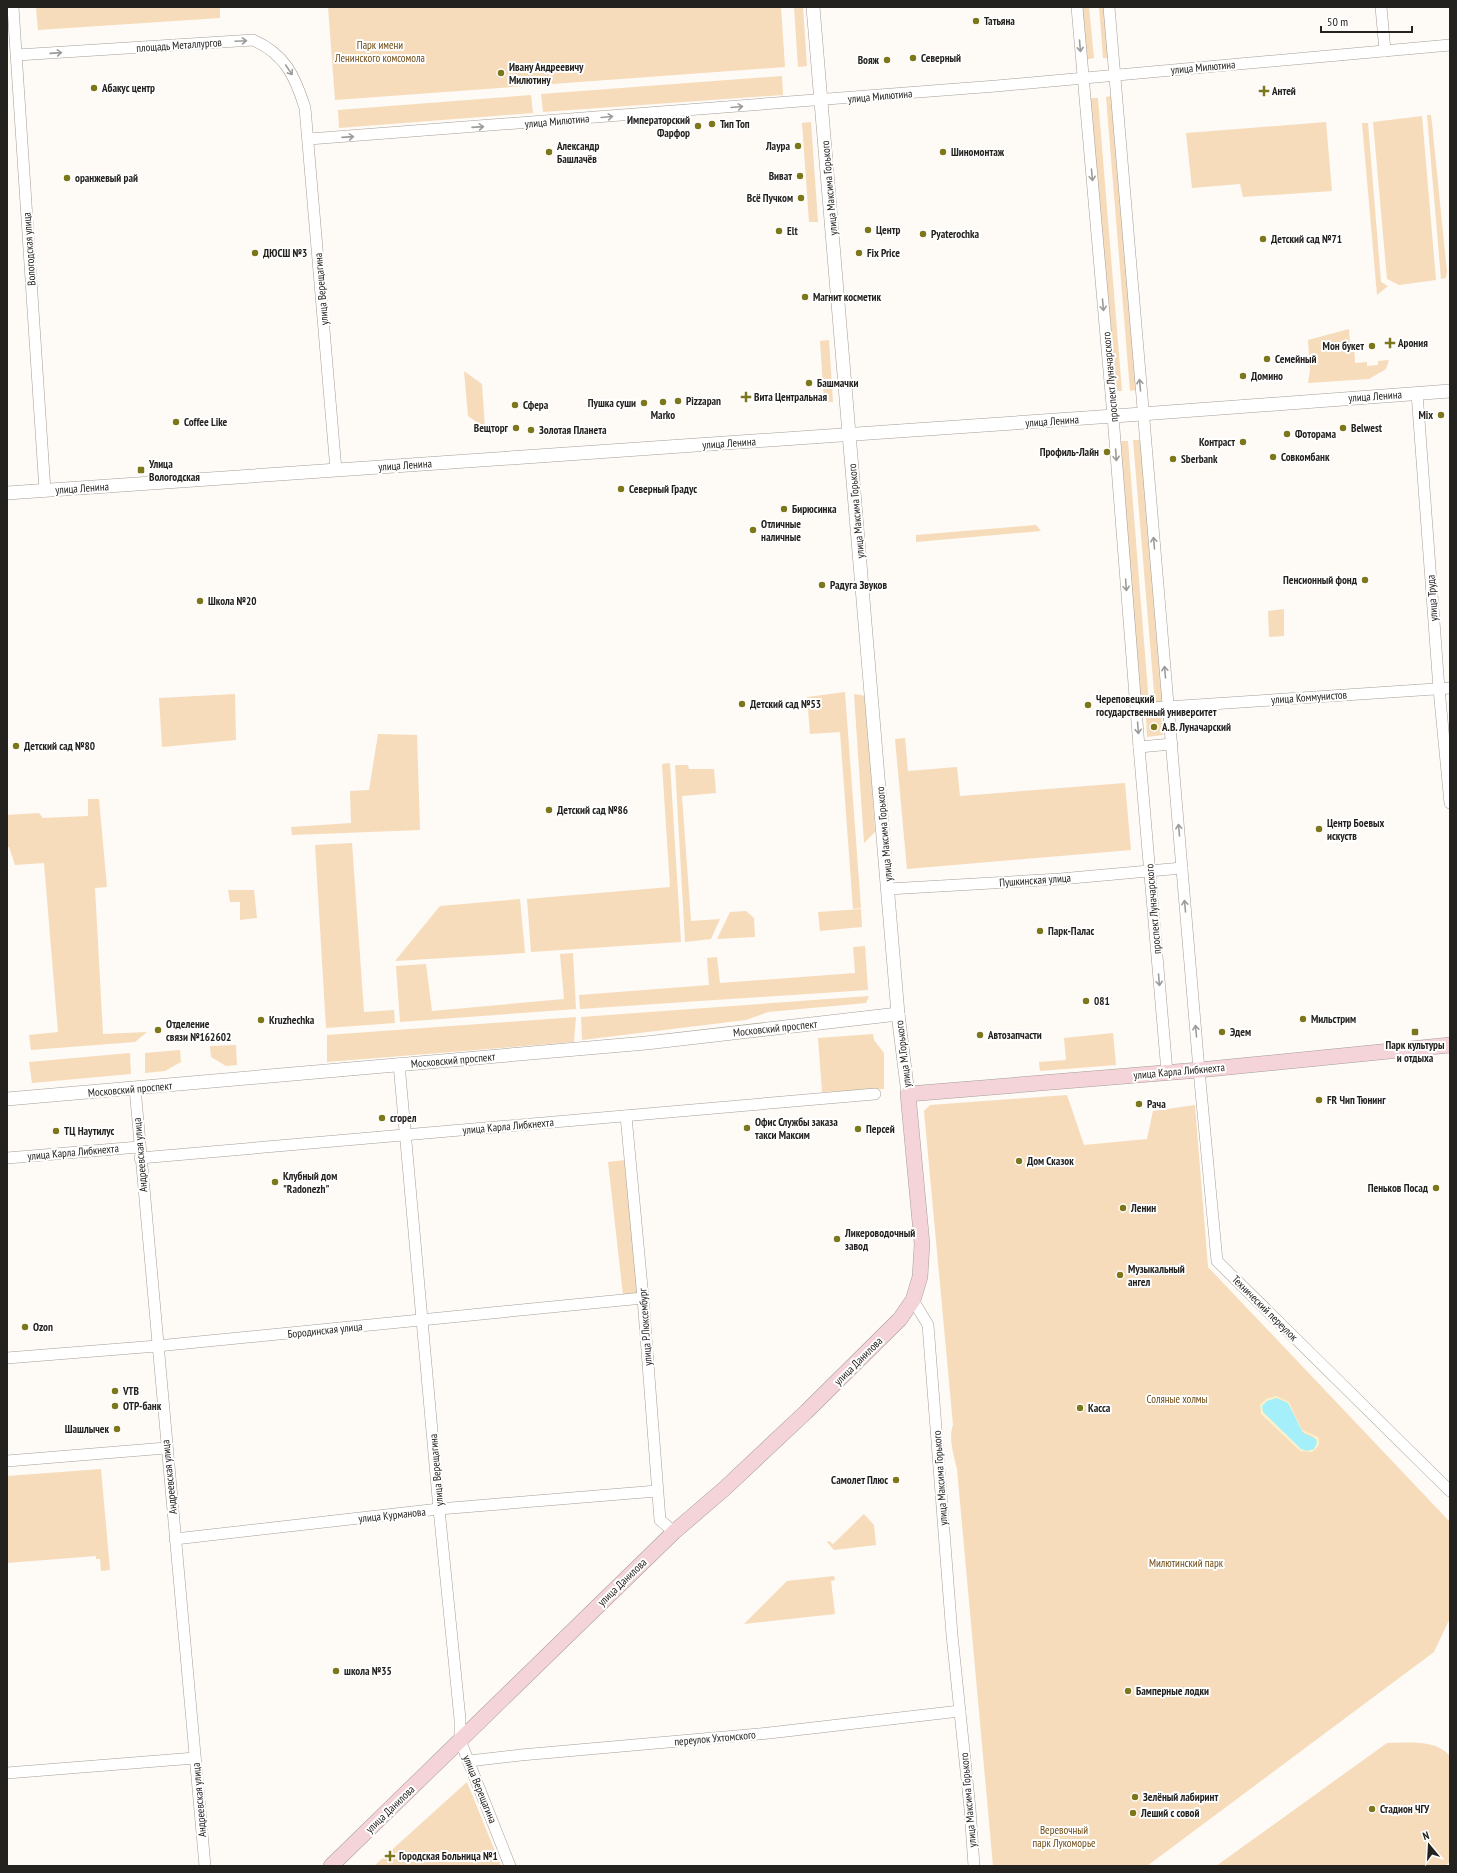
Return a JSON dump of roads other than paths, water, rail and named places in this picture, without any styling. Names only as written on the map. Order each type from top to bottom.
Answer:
[{"type":"main road","name":"улица Карла Либкнехта","points":[[908,1094],[1199,1070],[1450,1045]]},
{"type":"main road","points":[[908,1094],[922,1244],[920,1277],[913,1300]]},
{"type":"main road","name":"улица Данилова","points":[[331,1866],[674,1532],[724,1489],[806,1412],[900,1319],[913,1300]]},
{"type":"street","name":"Вологодская улица","points":[[13,7],[45,491]]},
{"type":"street","name":"улица Максима Горького","points":[[813,7],[898,1014]]},
{"type":"street","name":"проспект Луначарского","points":[[1077,7],[1114,416],[1139,747],[1167,1072]]},
{"type":"street","points":[[1109,7],[1199,1070]]},
{"type":"street","points":[[1381,7],[1385,51]]},
{"type":"street","name":"площадь Металлургов","points":[[17,55],[253,40],[282,59],[297,82],[305,108]]},
{"type":"street","name":"улица Милютина","points":[[309,139],[1083,79],[1450,45]]},
{"type":"street","name":"улица Верещагина","points":[[305,108],[309,139],[336,470]]},
{"type":"street","name":"улица Ленина","points":[[7,493],[1143,414],[1450,391]]},
{"type":"street","name":"улица Труда","points":[[1417,393],[1438,689],[1450,803]]},
{"type":"street","name":"улица Коммунистов","points":[[1136,709],[1450,688]]},
{"type":"street","points":[[1139,747],[1172,744]]},
{"type":"street","name":"Пушкинская улица","points":[[888,890],[1150,872],[1182,868]]},
{"type":"street","name":"Московский проспект","points":[[7,1099],[646,1043],[898,1014]]},
{"type":"street","name":"улица М.Горького","points":[[898,1014],[908,1094]]},
{"type":"street","name":"улица Верещагина","points":[[399,1064],[439,1510],[460,1719],[460,1740],[510,1866]]},
{"type":"street","name":"Технический переулок","points":[[1199,1070],[1217,1261],[1450,1491]]},
{"type":"street","name":"Андреевская улица","points":[[135,1088],[166,1448],[205,1866]]},
{"type":"street","name":"улица Карла Либкнехта","points":[[140,1158],[875,1094]]},
{"type":"street","name":"улица Р.Люксембург","points":[[626,1116],[643,1298],[660,1520],[674,1532]]},
{"type":"street","name":"улица Карла Либкнехта","points":[[7,1158],[139,1147]]},
{"type":"street","name":"Бородинская улица","points":[[7,1358],[158,1346],[559,1305],[643,1298]]},
{"type":"street","name":"улица Максима Горького","points":[[913,1300],[928,1325],[974,1866]]},
{"type":"street","points":[[7,1461],[166,1448]]},
{"type":"street","name":"улица Курманова","points":[[175,1539],[439,1510],[657,1491]]},
{"type":"street","name":"переулок Ухтомского","points":[[469,1762],[521,1755],[769,1732],[960,1712]]},
{"type":"street","points":[[7,1773],[195,1758]]},
{"type":"water","points":[[1276,1398],[1288,1403],[1303,1433],[1316,1439],[1317,1443],[1314,1449],[1307,1451],[1301,1449],[1263,1412],[1262,1406],[1267,1401]]},
{"type":"place","name":"Татьяна","points":[[976,21]]},
{"type":"place","name":"Северный","points":[[913,58]]},
{"type":"place","name":"Вояж","points":[[887,60]]},
{"type":"place","name":"Ивану Андреевичу Милютину","points":[[501,73]]},
{"type":"place","name":"Абакус центр","points":[[94,88]]},
{"type":"place","name":"Антей","points":[[1264,91]]},
{"type":"place","name":"Тип Топ","points":[[712,124]]},
{"type":"place","name":"Императорский Фарфор","points":[[698,126]]},
{"type":"place","name":"Лаура","points":[[798,146]]},
{"type":"place","name":"Александр Башлачёв","points":[[549,152]]},
{"type":"place","name":"Шиномонтаж","points":[[943,152]]},
{"type":"place","name":"Виват","points":[[800,176]]},
{"type":"place","name":"оранжевый рай","points":[[67,178]]},
{"type":"place","name":"Всё Пучком","points":[[801,198]]},
{"type":"place","name":"Центр","points":[[868,230]]},
{"type":"place","name":"Elt","points":[[779,231]]},
{"type":"place","name":"Pyaterochka","points":[[923,234]]},
{"type":"place","name":"Детский сад №71","points":[[1263,239]]},
{"type":"place","name":"ДЮСШ №3","points":[[255,253]]},
{"type":"place","name":"Fix Price","points":[[859,253]]},
{"type":"place","name":"Магнит косметик","points":[[805,297]]},
{"type":"place","name":"Арония","points":[[1390,343]]},
{"type":"place","name":"Мон букет","points":[[1372,346]]},
{"type":"place","name":"Семейный","points":[[1267,359]]},
{"type":"place","name":"Домино","points":[[1243,376]]},
{"type":"place","name":"Башмачки","points":[[809,383]]},
{"type":"place","name":"Вита Центральная","points":[[746,397]]},
{"type":"place","name":"Pizzapan","points":[[678,401]]},
{"type":"place","name":"Marko","points":[[663,402]]},
{"type":"place","name":"Пушка суши","points":[[644,403]]},
{"type":"place","name":"Сфера","points":[[515,405]]},
{"type":"place","name":"Mix","points":[[1441,415]]},
{"type":"place","name":"Coffee Like","points":[[176,422]]},
{"type":"place","name":"Вещторг","points":[[516,428]]},
{"type":"place","name":"Belwest","points":[[1343,428]]},
{"type":"place","name":"Золотая Планета","points":[[531,430]]},
{"type":"place","name":"Фоторама","points":[[1287,434]]},
{"type":"place","name":"Контраст","points":[[1243,442]]},
{"type":"place","name":"Профиль-Лайн","points":[[1107,452]]},
{"type":"place","name":"Совкомбанк","points":[[1273,457]]},
{"type":"place","name":"Sberbank","points":[[1173,459]]},
{"type":"place","name":"Улица Вологодская","points":[[141,470]]},
{"type":"place","name":"Северный Градус","points":[[621,489]]},
{"type":"place","name":"Бирюсинка","points":[[784,509]]},
{"type":"place","name":"Отличные наличные","points":[[753,530]]},
{"type":"place","name":"Пенсионный фонд","points":[[1365,580]]},
{"type":"place","name":"Радуга Звуков","points":[[822,585]]},
{"type":"place","name":"Школа №20","points":[[200,601]]},
{"type":"place","name":"Детский сад №53","points":[[742,704]]},
{"type":"place","name":"Череповецкий государственный университет","points":[[1088,705]]},
{"type":"place","name":"А.В. Луначарский","points":[[1154,727]]},
{"type":"place","name":"Детский сад №80","points":[[16,746]]},
{"type":"place","name":"Детский сад №86","points":[[549,810]]},
{"type":"place","name":"Центр Боевых искуств","points":[[1319,829]]},
{"type":"place","name":"Парк-Палас","points":[[1040,931]]},
{"type":"place","name":"081","points":[[1086,1001]]},
{"type":"place","name":"Мильстрим","points":[[1303,1019]]},
{"type":"place","name":"Kruzhechka","points":[[261,1020]]},
{"type":"place","name":"Отделение связи №162602","points":[[158,1030]]},
{"type":"place","name":"Эдем","points":[[1222,1032]]},
{"type":"place","name":"Парк культуры и отдыха","points":[[1415,1032]]},
{"type":"place","name":"Автозапчасти","points":[[980,1035]]},
{"type":"place","name":"FR Чип Тюнинг","points":[[1319,1100]]},
{"type":"place","name":"Рача","points":[[1139,1104]]},
{"type":"place","name":"сгорел","points":[[382,1118]]},
{"type":"place","name":"Офис Службы заказа такси Максим","points":[[747,1128]]},
{"type":"place","name":"Персей","points":[[858,1129]]},
{"type":"place","name":"ТЦ Наутилус","points":[[56,1131]]},
{"type":"place","name":"Дом Сказок","points":[[1019,1161]]},
{"type":"place","name":"Клубный дом \"Radonezh\"","points":[[275,1182]]},
{"type":"place","name":"Пеньков Посад","points":[[1436,1188]]},
{"type":"place","name":"Ленин","points":[[1123,1208]]},
{"type":"place","name":"Ликероводочный завод","points":[[837,1239]]},
{"type":"place","name":"Музыкальный ангел","points":[[1120,1275]]},
{"type":"place","name":"Ozon","points":[[25,1327]]},
{"type":"place","name":"VTB","points":[[115,1391]]},
{"type":"place","name":"OTP-банк","points":[[115,1406]]},
{"type":"place","name":"Касса","points":[[1080,1408]]},
{"type":"place","name":"Шашлычек","points":[[117,1429]]},
{"type":"place","name":"Самолет Плюс","points":[[896,1480]]},
{"type":"place","name":"школа №35","points":[[336,1671]]},
{"type":"place","name":"Бамперные лодки","points":[[1128,1691]]},
{"type":"place","name":"Зелёный лабиринт","points":[[1135,1797]]},
{"type":"place","name":"Стадион ЧГУ","points":[[1372,1809]]},
{"type":"place","name":"Леший с совой","points":[[1133,1813]]},
{"type":"place","name":"Городская Больница №1","points":[[390,1856]]},
{"type":"park label","name":"Парк имени Ленинского комсомола","points":[[380,51]]},
{"type":"park label","name":"Соляные холмы","points":[[1177,1399]]},
{"type":"park label","name":"Милютинский парк","points":[[1186,1563]]},
{"type":"park label","name":"Веревочный парк Лукоморье","points":[[1064,1836]]}]
